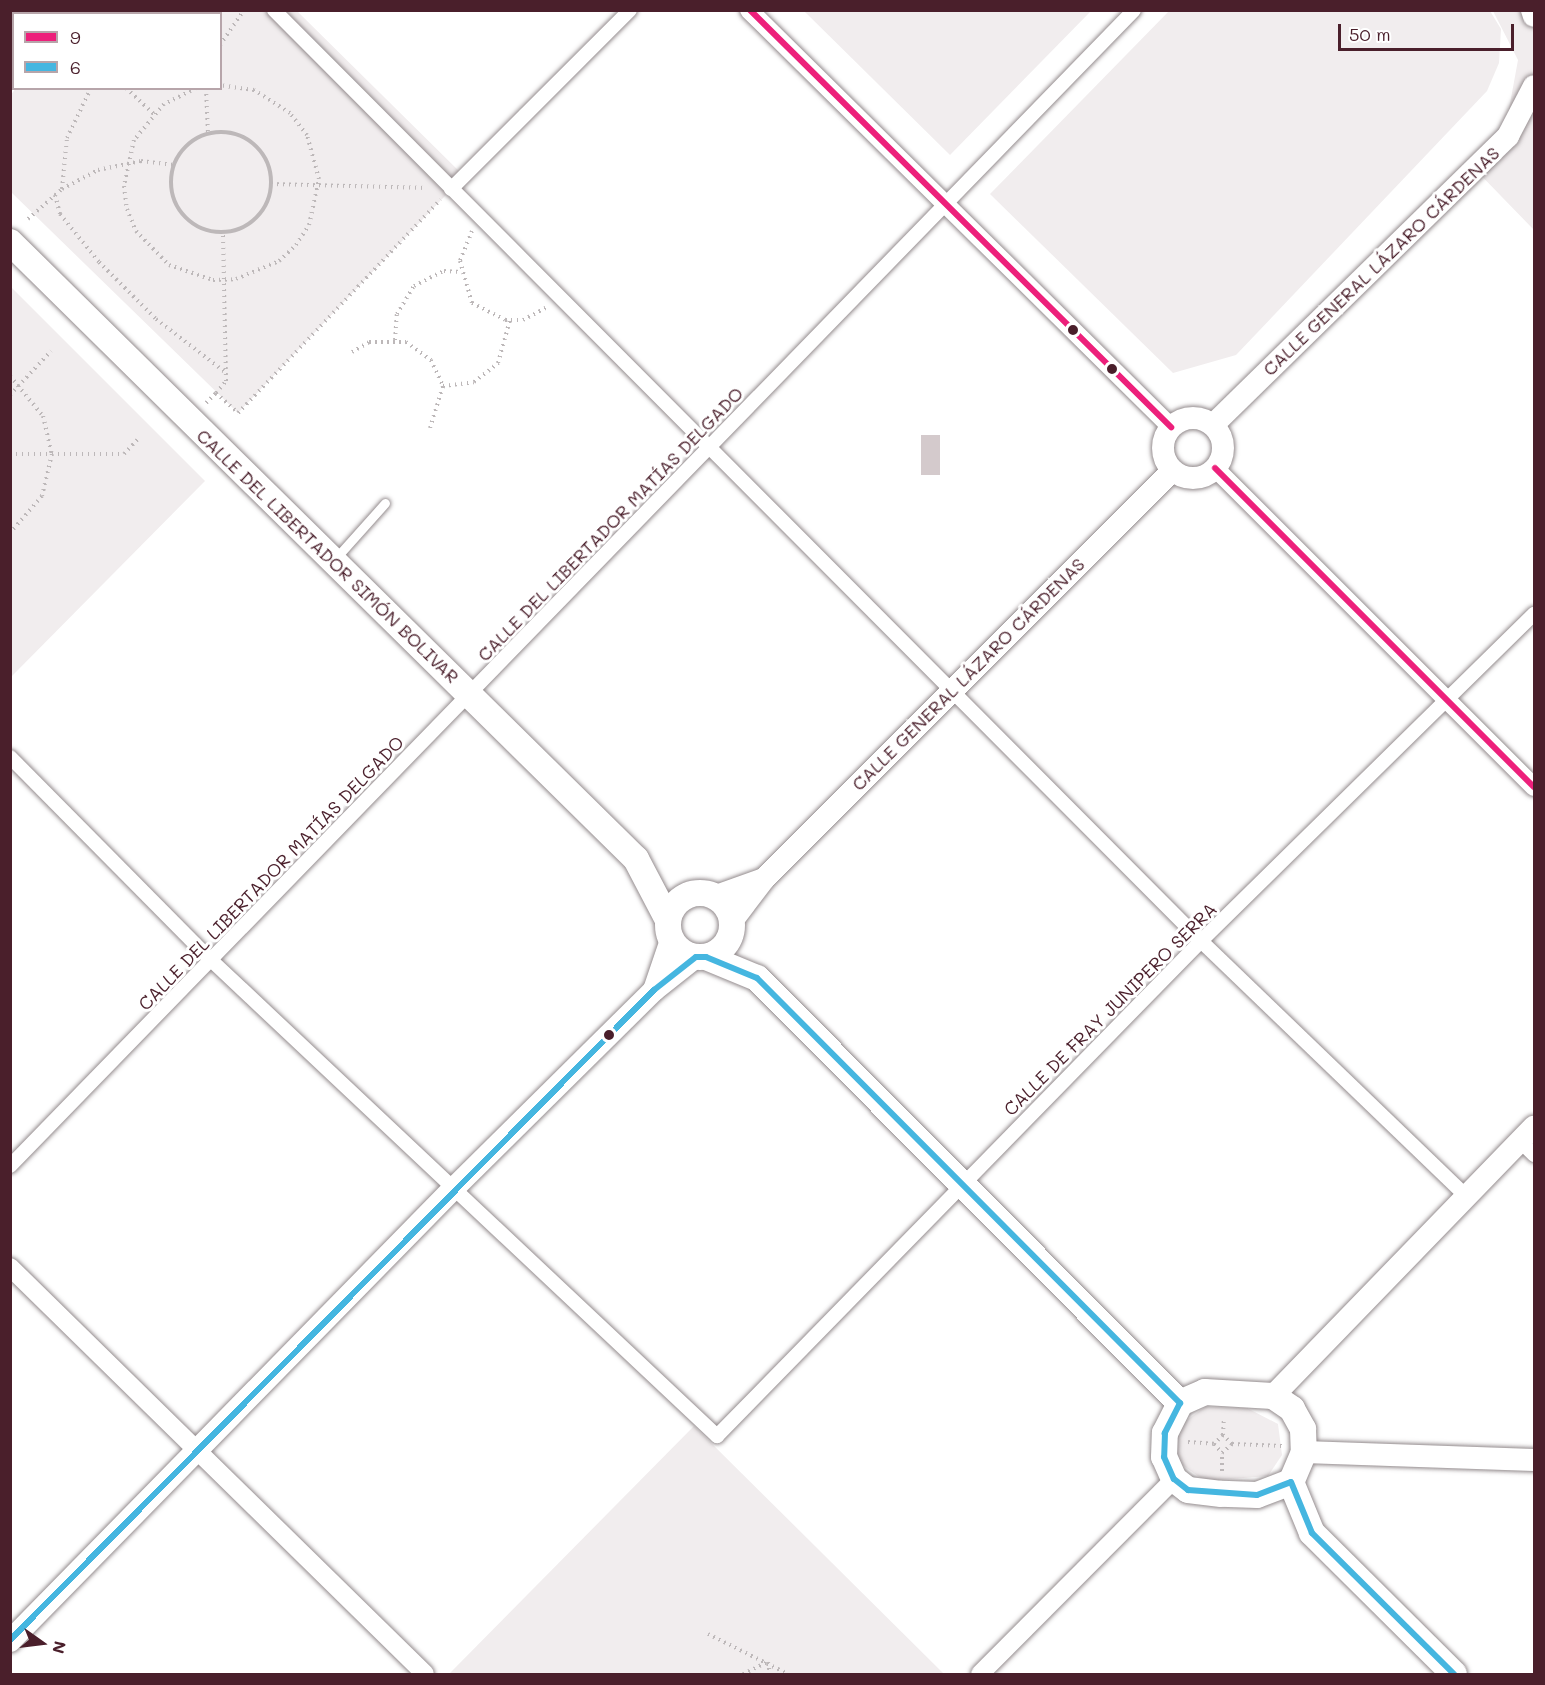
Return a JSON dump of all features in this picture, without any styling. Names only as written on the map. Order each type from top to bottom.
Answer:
[{"type":"main road","name":"CALLE DEL LIBERTADOR SIMÓN BOLIVAR","points":[[11,242],[645,870],[670,930]]},
{"type":"main road","name":"CALLE DEL LIBERTADOR SIMÓN BOLIVAR","points":[[645,870],[706,894]]},
{"type":"main road","points":[[749,973],[701,957],[670,930],[677,902],[706,894],[732,925],[749,973],[1180,1403]]},
{"type":"main road","points":[[701,957],[723,947],[732,925]]},
{"type":"main road","points":[[1291,1482],[1257,1495],[1188,1490],[1174,1479],[1164,1456],[1165,1433],[1180,1403],[1205,1392],[1273,1396],[1292,1409],[1303,1429],[1293,1449],[1291,1482],[1312,1533],[1454,1674]]},
{"type":"street","points":[[274,10],[1201,941],[1465,1195]]},
{"type":"street","points":[[451,189],[630,10]]},
{"type":"street","points":[[749,10],[1171,427]]},
{"type":"street","name":"CALLE DEL LIBERTADOR MATÍAS DELGADO","points":[[10,1166],[1134,10]]},
{"type":"street","points":[[1532,10],[1534,16]]},
{"type":"street","name":"CALLE GENERAL LÁZARO CÁRDENAS","points":[[1213,425],[1508,136],[1534,86]]},
{"type":"street","points":[[1196,417],[1213,425],[1222,441],[1215,468],[1199,477],[1173,470],[1163,444],[1171,427],[1196,417]]},
{"type":"street","points":[[1215,468],[1534,788]]},
{"type":"street","name":"CALLE GENERAL LÁZARO CÁRDENAS","points":[[732,925],[765,879],[950,690],[1173,470]]},
{"type":"street","name":"CALLE DE FRAY JUNIPERO SERRA","points":[[452,1190],[717,1436],[1201,941],[1447,702],[1534,614]]},
{"type":"street","points":[[10,758],[211,960],[452,1190]]},
{"type":"street","name":"CALLE GENERAL LÁZARO CÁRDENAS","points":[[706,894],[765,879]]},
{"type":"street","points":[[654,990],[670,930]]},
{"type":"street","points":[[10,1641],[452,1190],[654,990],[701,957]]},
{"type":"street","points":[[1273,1396],[1465,1195],[1530,1141]]},
{"type":"street","points":[[10,1267],[199,1449],[425,1674]]},
{"type":"street","points":[[1293,1449],[1534,1460]]},
{"type":"street","points":[[980,1674],[1174,1479]]},
{"type":"lane","points":[[333,560],[385,503]]},
{"type":"path","points":[[222,42],[244,10]]},
{"type":"path","points":[[193,90],[154,114],[134,140],[126,162],[127,209],[150,250],[190,275],[225,280],[259,273],[296,245],[309,225],[318,185],[316,156],[292,116],[254,90],[222,85]]},
{"type":"path","points":[[62,189],[67,138],[90,90]]},
{"type":"path","points":[[128,90],[154,114]]},
{"type":"path","points":[[206,90],[208,133]]},
{"type":"path","points":[[208,133],[234,133],[250,140],[262,152],[271,184],[260,214],[224,232],[201,228],[177,207],[171,191],[174,165],[186,144],[208,133]]},
{"type":"path","points":[[28,219],[62,189],[126,162],[174,165]]},
{"type":"path","points":[[271,184],[451,189]]},
{"type":"path","points":[[216,393],[238,413],[451,189]]},
{"type":"path","points":[[55,195],[60,214],[99,262],[156,319],[226,373]]},
{"type":"path","points":[[482,219],[464,246],[461,272],[472,303],[510,320],[538,315],[559,297]]},
{"type":"path","points":[[189,420],[216,393],[226,373],[224,232]]},
{"type":"path","points":[[395,340],[397,314],[414,286],[444,271],[461,272]]},
{"type":"path","points":[[443,386],[474,382],[498,363],[510,320]]},
{"type":"path","points":[[352,352],[369,342],[395,340],[419,347],[443,386],[430,428]]},
{"type":"path","points":[[10,395],[51,351]]},
{"type":"path","points":[[10,376],[21,384],[44,416],[52,454],[42,496],[10,533]]},
{"type":"path","points":[[10,454],[124,454],[139,438]]},
{"type":"path","points":[[1214,1444],[1223,1435],[1224,1408]]},
{"type":"path","points":[[1223,1435],[1232,1444],[1293,1449]]},
{"type":"path","points":[[1175,1442],[1214,1444],[1222,1453],[1221,1481]]},
{"type":"path","points":[[1222,1453],[1232,1444]]},
{"type":"path","points":[[708,1634],[788,1674]]},
{"type":"path","points":[[743,1674],[768,1662]]},
{"type":"path","points":[[768,1662],[770,1674]]},
{"type":"shaded area","points":[[171,10],[297,11],[464,176],[238,413],[11,192],[10,96],[14,90],[222,90],[222,12],[169,12]]},
{"type":"shaded area","points":[[1170,10],[1490,11],[1501,29],[1499,63],[1487,91],[1236,355],[1173,373],[990,194]]},
{"type":"shaded area","points":[[804,11],[1091,11],[950,155]]},
{"type":"shaded area","points":[[1493,11],[1534,11],[1534,230],[1467,161],[1507,120],[1518,60]]},
{"type":"shaded area","points":[[10,286],[205,481],[11,677],[10,677]]},
{"type":"shaded area","points":[[921,435],[940,435],[940,475],[921,475]]},
{"type":"shaded area","points":[[1205,1407],[1247,1408],[1278,1424],[1282,1455],[1268,1476],[1205,1481],[1181,1464],[1176,1450],[1180,1425]]},
{"type":"shaded area","points":[[694,1426],[944,1674],[450,1673]]},
{"type":"transit line","name":"9","points":[[750,10],[1171,427]]},
{"type":"transit line","name":"9","points":[[1215,468],[1534,787]]},
{"type":"transit line","name":"6","points":[[10,1640],[654,990],[696,957],[706,957],[757,978],[1180,1403],[1165,1433],[1164,1457],[1174,1479],[1188,1490],[1257,1495],[1291,1482],[1312,1533],[1454,1674]]}]
